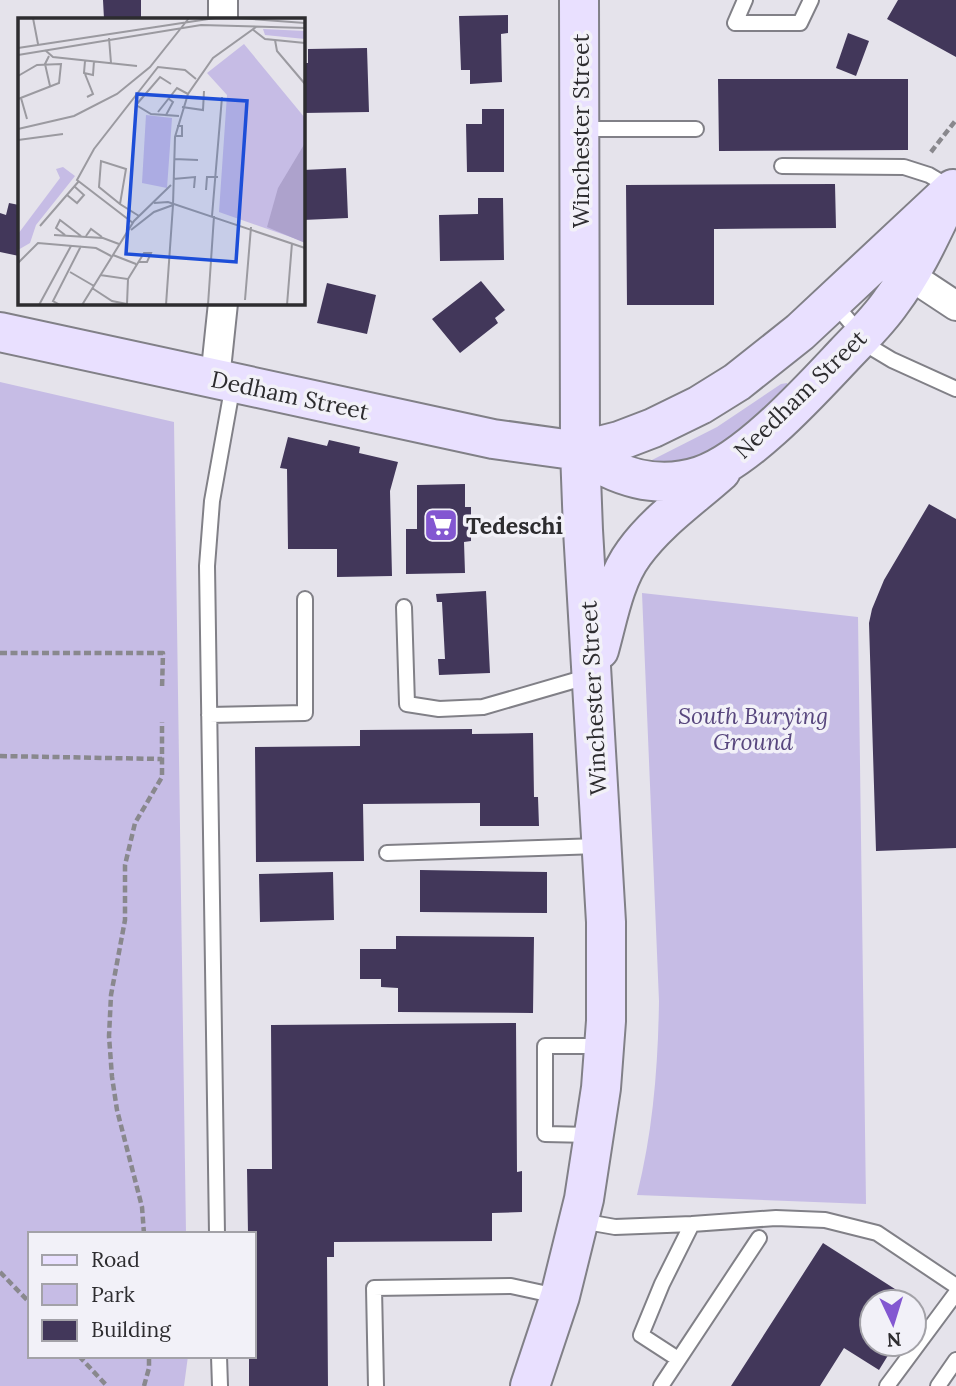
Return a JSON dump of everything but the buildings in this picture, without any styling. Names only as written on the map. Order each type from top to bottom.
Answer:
[{"type":"main road","name":"Winchester Street","points":[[530,1386],[560,1296],[579,1221],[595,1135],[605,1046],[607,974],[580,451],[579,0]]},
{"type":"main road","name":"Needham Street","points":[[580,451],[640,434],[700,405],[766,361],[833,302],[894,265],[954,187]]},
{"type":"main road","name":"Needham Street","points":[[580,451],[614,472],[651,480],[697,477],[714,471],[740,455],[808,393],[884,312],[894,265]]},
{"type":"main road","name":"Dedham Street","points":[[0,332],[493,439],[580,451]]},
{"type":"main road","points":[[591,675],[615,593],[634,553],[657,527],[740,455]]},
{"type":"street","points":[[223,0],[223,18]]},
{"type":"street","points":[[894,265],[956,306]]},
{"type":"street","points":[[223,304],[224,381]]},
{"type":"lane","points":[[745,0],[736,23],[800,23],[811,0]]},
{"type":"lane","points":[[580,129],[696,130]]},
{"type":"lane","points":[[782,166],[889,166],[916,170],[954,187]]},
{"type":"lane","points":[[833,302],[872,348],[956,389]]},
{"type":"lane","points":[[217,1232],[206,566],[224,381]]},
{"type":"lane","points":[[209,715],[305,713],[304,599]]},
{"type":"lane","points":[[404,607],[407,704],[439,709],[483,707],[591,675]]},
{"type":"lane","points":[[387,853],[601,845]]},
{"type":"lane","points":[[595,1135],[545,1134],[545,1046],[605,1046]]},
{"type":"lane","points":[[579,1221],[615,1227],[776,1219],[825,1220],[877,1233],[956,1286]]},
{"type":"lane","points":[[678,1359],[641,1335],[662,1284],[692,1224]]},
{"type":"lane","points":[[661,1386],[759,1238]]},
{"type":"lane","points":[[376,1386],[374,1288],[511,1286],[560,1296]]},
{"type":"lane","points":[[887,1386],[956,1293]]},
{"type":"lane","points":[[219,1358],[220,1386]]},
{"type":"lane","points":[[938,1386],[956,1360]]},
{"type":"path","points":[[916,170],[956,120]]},
{"type":"path","points":[[0,653],[163,653],[162,689]]},
{"type":"path","points":[[144,1232],[142,1207],[117,1110],[110,1049],[110,1009],[125,920],[125,865],[135,823],[162,777],[162,722]]},
{"type":"path","points":[[0,756],[132,756],[162,759]]},
{"type":"path","points":[[0,1272],[27,1296]]},
{"type":"path","points":[[81,1358],[107,1386]]},
{"type":"path","points":[[144,1386],[149,1358]]},
{"type":"green space","points":[[0,382],[174,422],[186,1232],[28,1232],[28,1358],[188,1358],[184,1386],[0,1386]]},
{"type":"green space","points":[[787,383],[788,389],[733,439],[698,459],[652,465],[652,460],[717,427],[781,384]]},
{"type":"green space","name":"South Burying Ground","points":[[642,593],[858,617],[866,1204],[637,1195],[654,1099],[659,1001]]},
{"type":"place","name":"Tedeschi","points":[[441,525]]}]
